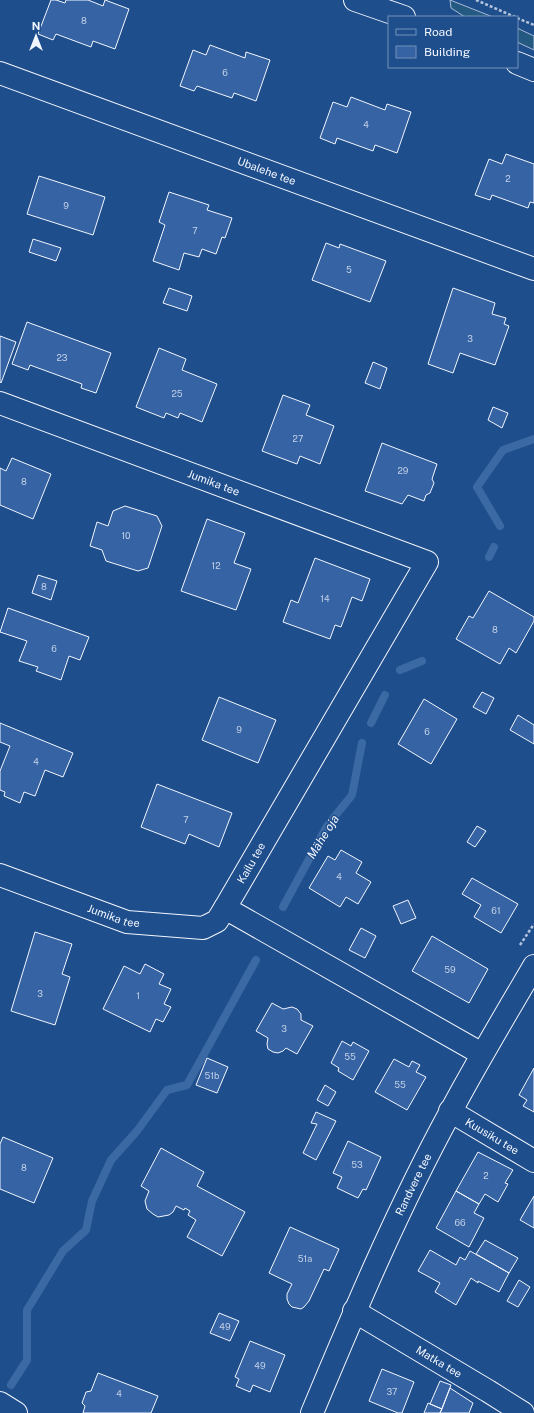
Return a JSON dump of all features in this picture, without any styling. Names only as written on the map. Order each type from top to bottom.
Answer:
[{"type":"street","points":[[355,0],[404,11]]},
{"type":"street","points":[[518,63],[534,70]]},
{"type":"street","name":"Ubalehe tee","points":[[0,73],[534,269]]},
{"type":"street","name":"Jumika tee","points":[[0,403],[427,562]]},
{"type":"street","name":"Kailu tee","points":[[224,908],[427,562]]},
{"type":"street","name":"Jumika tee","points":[[0,875],[127,922],[203,928],[217,921],[224,908]]},
{"type":"street","points":[[224,908],[482,1054]]},
{"type":"street","name":"Randvere tee","points":[[312,1413],[354,1311],[402,1206],[450,1111],[534,966]]},
{"type":"street","name":"Kuusiku tee","points":[[450,1111],[534,1161]]},
{"type":"street","name":"Matka tee","points":[[354,1311],[523,1413]]},
{"type":"street","points":[[0,1403],[16,1413]]},
{"type":"path","points":[[476,0],[514,16]]},
{"type":"path","points":[[518,18],[534,25]]},
{"type":"shaded area","points":[[450,0],[490,16],[463,16],[451,8]]},
{"type":"shaded area","points":[[518,28],[534,36],[534,50],[518,42]]},
{"type":"building","points":[[51,0],[65,3],[66,0],[88,0],[103,6],[105,0],[129,9],[115,49],[93,41],[91,47],[56,34],[53,40],[38,34]]},
{"type":"building","points":[[210,45],[245,58],[246,52],[270,60],[256,101],[234,93],[232,98],[197,86],[194,91],[180,86],[193,50],[206,55]]},
{"type":"building","points":[[351,97],[385,110],[387,104],[411,112],[397,153],[375,145],[373,151],[337,138],[335,144],[320,138],[333,102],[347,107]]},
{"type":"building","points":[[506,154],[534,164],[534,203],[530,202],[528,208],[492,195],[490,200],[475,195],[489,159],[502,164]]},
{"type":"building","points":[[39,176],[105,197],[93,235],[27,214]]},
{"type":"building","points":[[169,192],[209,205],[207,210],[232,218],[225,238],[222,237],[216,254],[202,249],[199,257],[184,253],[179,270],[153,261],[165,225],[159,222]]},
{"type":"building","points":[[33,239],[61,248],[56,261],[29,252]]},
{"type":"building","points":[[326,243],[339,248],[340,244],[386,261],[370,302],[312,280]]},
{"type":"building","points":[[169,288],[192,296],[187,311],[163,303]]},
{"type":"building","points":[[453,288],[495,303],[492,314],[506,318],[504,324],[509,326],[495,365],[460,353],[453,373],[428,364]]},
{"type":"building","points":[[27,322],[111,353],[96,393],[81,388],[82,384],[30,365],[28,370],[12,364]]},
{"type":"building","points":[[0,336],[16,342],[1,383],[0,382]]},
{"type":"building","points":[[159,348],[186,359],[182,370],[217,384],[202,422],[180,413],[178,418],[166,413],[164,418],[136,407]]},
{"type":"building","points":[[373,362],[387,368],[380,389],[365,383]]},
{"type":"building","points":[[283,395],[310,405],[306,415],[334,426],[320,464],[300,456],[297,464],[262,451]]},
{"type":"building","points":[[493,407],[508,413],[502,428],[488,420]]},
{"type":"building","points":[[382,443],[437,464],[432,479],[434,483],[430,493],[426,495],[424,501],[408,495],[402,504],[365,491]]},
{"type":"building","points":[[12,458],[51,474],[33,519],[0,505],[0,468],[6,471]]},
{"type":"building","points":[[125,506],[157,516],[162,526],[148,568],[138,571],[106,561],[102,550],[90,546],[97,522],[108,526],[113,511]]},
{"type":"building","points":[[207,519],[245,533],[234,563],[251,569],[236,610],[181,591]]},
{"type":"building","points":[[315,558],[370,579],[362,601],[352,597],[341,627],[335,625],[330,639],[283,622],[291,600],[298,603]]},
{"type":"building","points":[[38,575],[57,581],[51,600],[32,593]]},
{"type":"building","points":[[489,591],[534,617],[534,621],[516,653],[509,648],[500,664],[456,639],[469,616],[473,618]]},
{"type":"building","points":[[8,608],[89,637],[80,660],[69,656],[61,680],[36,671],[38,667],[19,661],[27,641],[0,632]]},
{"type":"building","points":[[482,692],[494,698],[486,714],[473,707]]},
{"type":"building","points":[[219,697],[276,720],[258,763],[202,740]]},
{"type":"building","points":[[424,699],[457,719],[431,764],[398,744]]},
{"type":"building","points":[[518,715],[534,725],[534,744],[510,730]]},
{"type":"building","points":[[0,723],[73,753],[63,777],[45,770],[35,796],[24,792],[20,803],[4,796],[5,792],[0,790],[0,771],[10,746],[0,742]]},
{"type":"building","points":[[157,784],[232,813],[219,847],[189,834],[185,844],[141,827]]},
{"type":"building","points":[[477,826],[486,831],[475,847],[467,842]]},
{"type":"building","points":[[341,850],[362,862],[356,873],[371,882],[358,904],[346,897],[340,907],[309,888],[328,856],[335,860]]},
{"type":"building","points":[[472,878],[518,904],[501,933],[474,917],[481,905],[462,894]]},
{"type":"building","points":[[408,900],[416,918],[401,924],[393,906]]},
{"type":"building","points":[[361,928],[376,936],[365,958],[349,950]]},
{"type":"building","points":[[35,932],[72,944],[62,974],[70,977],[55,1025],[11,1011]]},
{"type":"building","points":[[432,936],[488,969],[469,1003],[412,971]]},
{"type":"building","points":[[145,964],[164,974],[159,984],[171,989],[164,1004],[171,1007],[163,1022],[156,1019],[150,1032],[103,1009],[124,966],[140,974]]},
{"type":"building","points":[[272,1003],[283,1009],[292,1007],[297,1009],[301,1014],[301,1020],[313,1026],[297,1054],[286,1048],[278,1053],[273,1052],[268,1049],[268,1038],[256,1031]]},
{"type":"building","points":[[342,1041],[351,1046],[353,1042],[369,1051],[353,1080],[338,1071],[339,1068],[331,1063]]},
{"type":"building","points":[[207,1058],[228,1067],[217,1093],[196,1085]]},
{"type":"building","points":[[394,1059],[409,1067],[412,1061],[420,1065],[416,1072],[426,1077],[407,1110],[375,1092]]},
{"type":"building","points":[[534,1068],[534,1112],[523,1106],[527,1100],[519,1095]]},
{"type":"building","points":[[325,1085],[336,1092],[328,1106],[317,1100]]},
{"type":"building","points":[[316,1112],[336,1121],[316,1160],[303,1153],[317,1124],[311,1123]]},
{"type":"building","points":[[3,1137],[53,1158],[34,1203],[0,1189],[0,1144]]},
{"type":"building","points":[[348,1141],[381,1157],[366,1190],[363,1189],[358,1198],[337,1188],[342,1177],[333,1173]]},
{"type":"building","points":[[161,1148],[204,1172],[197,1186],[245,1212],[222,1256],[187,1237],[196,1220],[188,1215],[190,1211],[176,1206],[173,1212],[169,1215],[158,1217],[147,1209],[145,1201],[149,1191],[141,1186]]},
{"type":"building","points":[[478,1152],[513,1170],[505,1183],[508,1184],[498,1202],[485,1194],[479,1204],[456,1191]]},
{"type":"building","points":[[456,1191],[479,1204],[474,1213],[484,1218],[469,1247],[436,1228]]},
{"type":"building","points":[[534,1196],[534,1228],[520,1220]]},
{"type":"building","points":[[290,1227],[339,1249],[329,1271],[324,1269],[309,1301],[301,1309],[292,1307],[287,1299],[287,1294],[292,1284],[269,1273]]},
{"type":"building","points":[[485,1240],[518,1258],[509,1273],[476,1254]]},
{"type":"building","points":[[430,1250],[456,1265],[460,1257],[465,1260],[470,1251],[509,1273],[499,1292],[478,1281],[478,1283],[471,1278],[456,1305],[435,1292],[440,1283],[418,1271]]},
{"type":"building","points":[[519,1280],[530,1287],[518,1307],[507,1301]]},
{"type":"building","points":[[219,1313],[239,1321],[230,1341],[210,1333]]},
{"type":"building","points":[[250,1341],[285,1355],[270,1392],[253,1385],[250,1392],[236,1386],[239,1379],[235,1377]]},
{"type":"building","points":[[382,1369],[414,1382],[402,1413],[398,1413],[369,1401]]},
{"type":"building","points":[[98,1373],[158,1396],[151,1413],[83,1413],[85,1406],[82,1403],[86,1392],[91,1391]]},
{"type":"building","points":[[440,1381],[451,1385],[442,1409],[430,1404]]},
{"type":"building","points":[[450,1388],[473,1403],[469,1413],[440,1413]]},
{"type":"building","points":[[428,1403],[442,1409],[440,1413],[424,1413]]},
{"type":"waterway","name":"Mähe oja","points":[[500,526],[477,487],[503,450],[534,439]]},
{"type":"waterway","name":"Mähe oja","points":[[489,557],[494,547]]},
{"type":"waterway","name":"Mähe oja","points":[[400,670],[422,661]]},
{"type":"waterway","name":"Mähe oja","points":[[371,723],[385,695]]},
{"type":"waterway","name":"Mähe oja","points":[[283,907],[327,826],[352,795],[362,743]]},
{"type":"waterway","points":[[11,1385],[27,1360],[27,1310],[63,1251],[86,1230],[92,1201],[111,1160],[137,1131],[167,1090],[187,1085],[256,960]]}]
